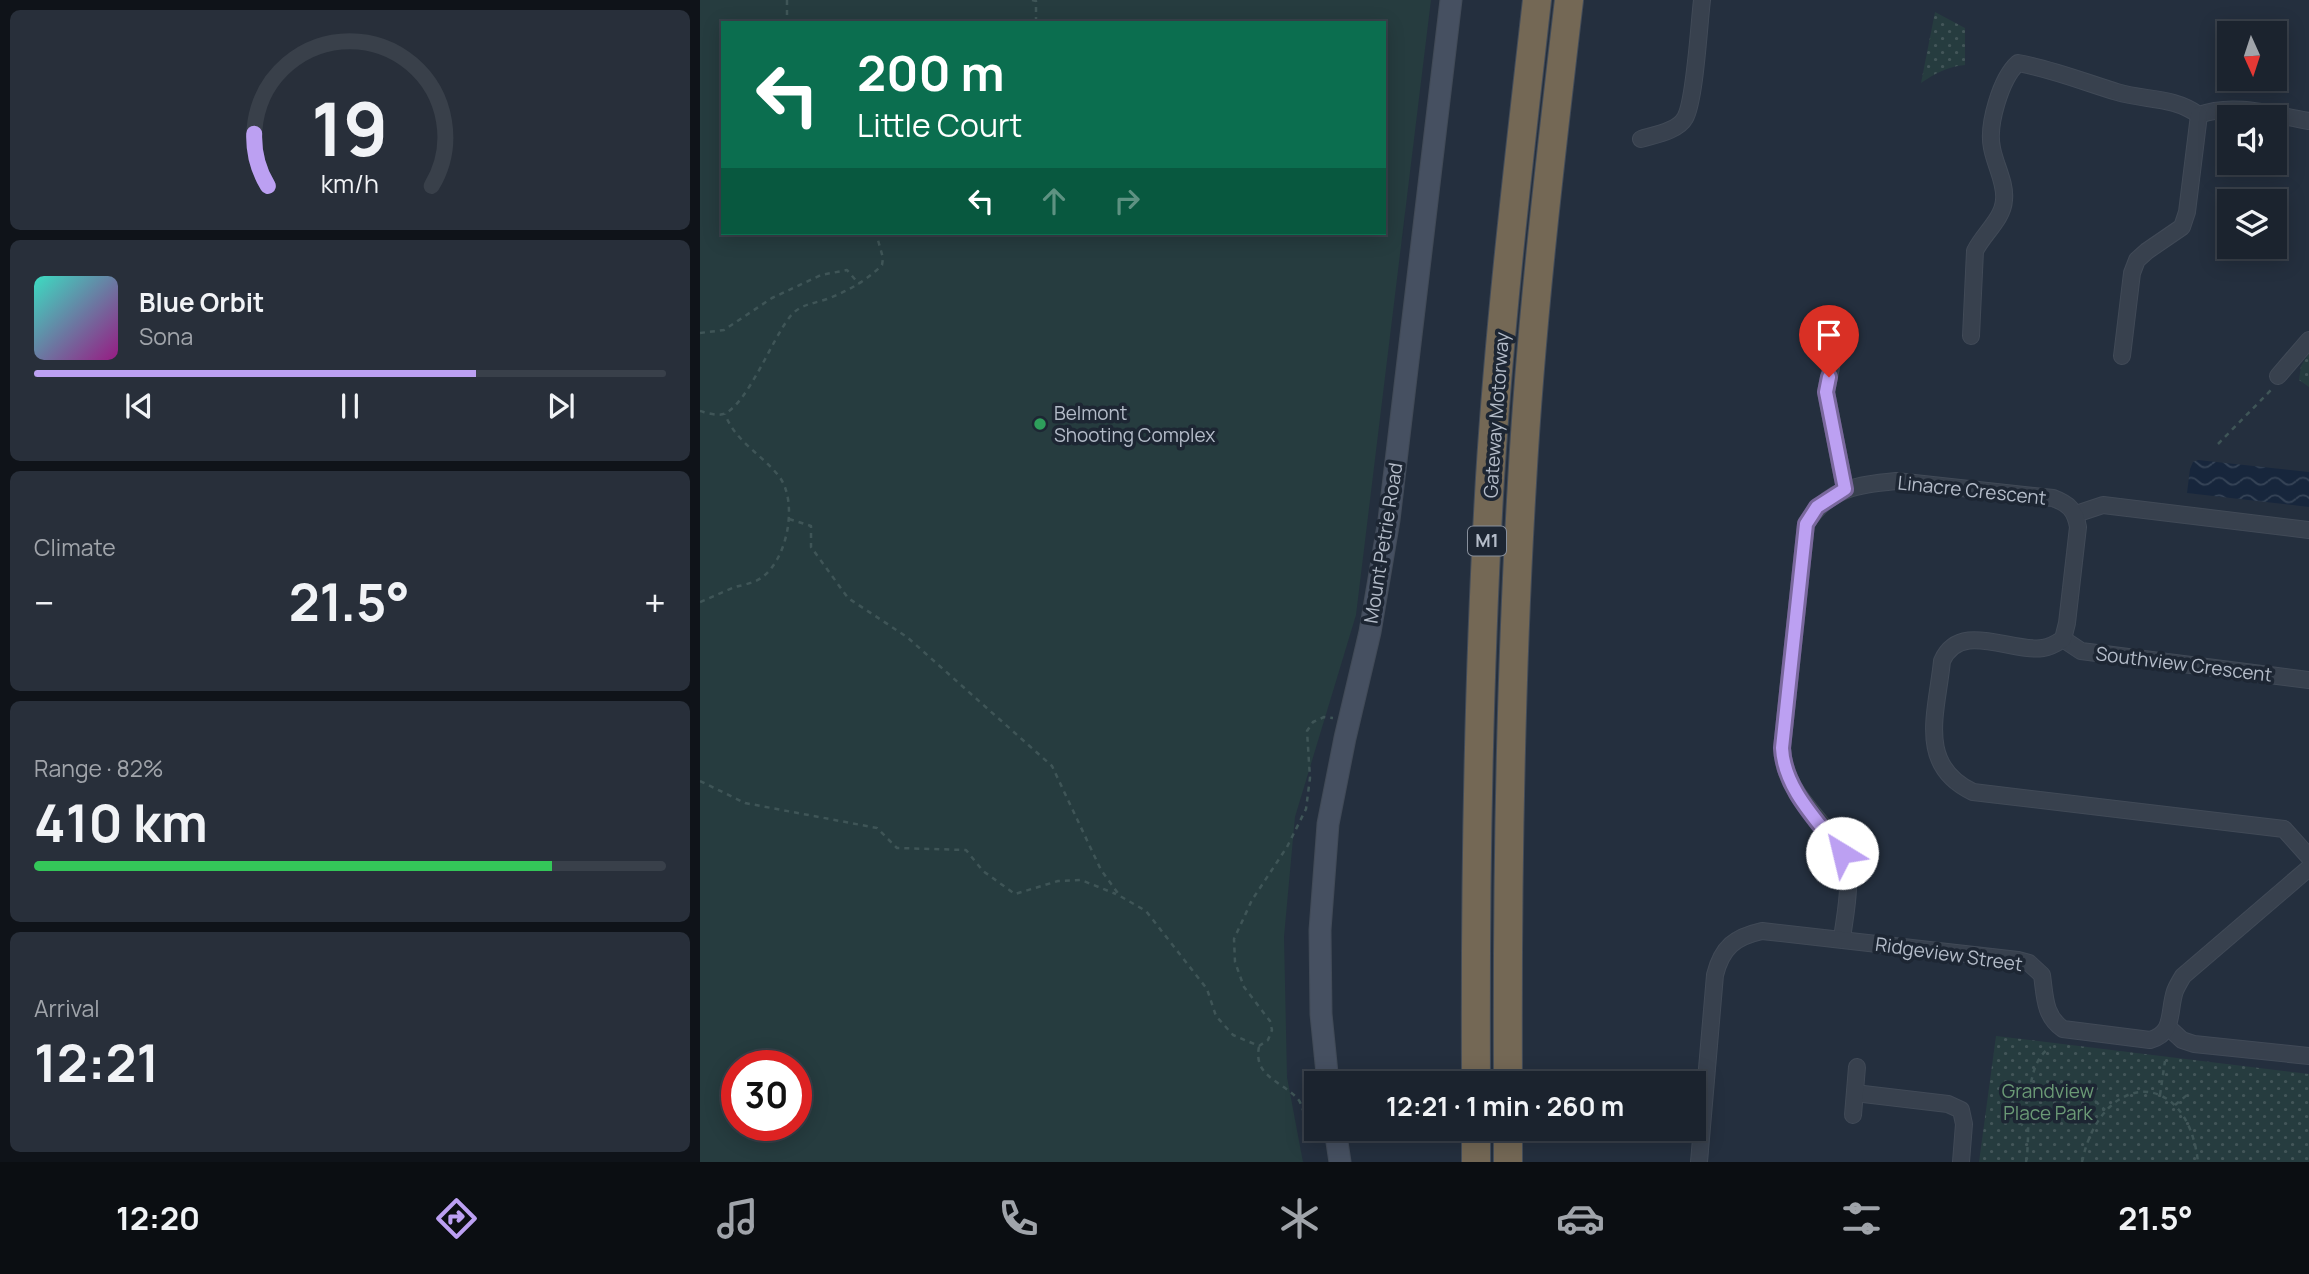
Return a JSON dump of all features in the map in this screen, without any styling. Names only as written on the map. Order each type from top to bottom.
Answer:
[{"type":"highway","name":"Gateway Motorway","points":[[1476,1071],[1477,789],[1489,501],[1512,222],[1537,0]]},
{"type":"highway","name":"Gateway Motorway","points":[[1508,1071],[1510,723],[1522,482],[1542,233],[1569,0]]},
{"type":"highway","points":[[1476,1141],[1476,1162]]},
{"type":"highway","points":[[1508,1141],[1508,1162]]},
{"type":"street","name":"Mount Petrie Road","points":[[1327,1071],[1321,1014],[1320,930],[1328,824],[1349,718],[1370,632],[1389,520],[1451,0]]},
{"type":"street","points":[[1642,139],[1685,120],[1702,0]]},
{"type":"street","points":[[1971,337],[1975,251],[2000,214],[2004,203],[2004,192],[1990,136],[2002,85],[2008,72],[2018,63],[2038,66],[2120,93],[2177,102],[2199,115]]},
{"type":"street","points":[[2199,115],[2216,109],[2232,108],[2309,121]]},
{"type":"street","points":[[2122,356],[2132,273],[2137,260],[2182,227],[2187,212],[2199,115]]},
{"type":"street","points":[[2278,376],[2309,340]]},
{"type":"street","points":[[1832,362],[1826,392],[1845,489]]},
{"type":"street","name":"Linacre Crescent","points":[[1842,939],[1848,877],[1842,853],[1793,788],[1786,772],[1782,748],[1806,524],[1817,507],[1845,489],[1896,481],[2053,498],[2067,503],[2076,514]]},
{"type":"street","points":[[2309,530],[2103,505],[2076,514],[2078,527],[2063,639],[2055,645],[2041,649],[1972,640],[1959,642],[1947,649],[1942,661],[1933,743],[1939,762],[1949,777],[1973,792],[2284,829],[2309,857]]},
{"type":"street","name":"Southview Crescent","points":[[2063,639],[2081,651],[2309,680]]},
{"type":"street","points":[[2309,869],[2183,975],[2175,991],[2168,1027],[2182,1040],[2194,1044],[2309,1056]]},
{"type":"street","name":"Ridgeview Street","points":[[1699,1162],[1715,975],[1719,958],[1731,944],[1745,934],[1762,931],[1842,939],[2028,963],[2042,975],[2048,1013],[2054,1023],[2063,1029],[2150,1040],[2160,1037],[2168,1027]]},
{"type":"street","points":[[1853,1115],[1857,1067]]},
{"type":"street","points":[[1855,1093],[1948,1104],[1961,1110],[1964,1124],[1961,1162]]},
{"type":"street","points":[[1336,1141],[1340,1162]]},
{"type":"path","points":[[787,0],[787,21]]},
{"type":"path","points":[[1032,0],[1036,1],[1036,21]]},
{"type":"path","points":[[700,411],[725,414],[753,380],[789,317],[801,306],[826,299],[859,284],[882,265],[883,258],[877,235]]},
{"type":"path","points":[[700,333],[724,330],[772,298],[821,275],[847,270],[859,284]]},
{"type":"path","points":[[2218,444],[2270,393],[2278,376]]},
{"type":"path","points":[[700,602],[761,579],[782,550],[789,519],[790,497],[780,476],[730,427],[725,414]]},
{"type":"path","points":[[789,519],[811,526],[811,547],[848,598],[907,637],[1052,766],[1101,870],[1119,895]]},
{"type":"path","points":[[1304,1117],[1299,1099],[1264,1073],[1257,1057],[1259,1046],[1268,1040],[1272,1030],[1270,1021],[1244,987],[1235,962],[1234,939],[1252,900],[1287,847],[1306,809],[1310,778],[1307,731],[1313,722],[1324,717],[1349,718]]},
{"type":"path","points":[[700,781],[745,803],[877,828],[897,848],[966,850],[983,871],[1015,894],[1058,881],[1081,880],[1119,895],[1146,911],[1207,989],[1216,1016],[1233,1035],[1259,1046]]},
{"type":"path","points":[[2026,1162],[2035,1064],[2039,1056],[2051,1047]]},
{"type":"path","points":[[2160,1095],[2165,1061]]},
{"type":"path","points":[[2082,1162],[2091,1132],[2105,1110],[2128,1093],[2140,1091],[2160,1095],[2175,1105],[2191,1132],[2197,1162]]},
{"type":"path","points":[[2175,1105],[2187,1095]]},
{"type":"path","points":[[2095,1101],[2105,1110]]},
{"type":"path","points":[[2019,1122],[2028,1130]]},
{"type":"green space","name":"Belmont Shooting Complex","points":[[700,0],[1431,0],[1356,615],[1295,817],[1284,937],[1287,1077],[1303,1162],[700,1162]]},
{"type":"green space","points":[[1935,12],[1965,28],[1965,65],[1942,71],[1921,83]]},
{"type":"green space","points":[[2309,353],[2309,387],[2299,380],[2301,366]]},
{"type":"green space","name":"Grandview Place Park","points":[[1996,1036],[2309,1074],[2309,1162],[1979,1162]]},
{"type":"water","points":[[2198,460],[2309,472],[2309,507],[2187,493],[2190,469],[2193,462]]},
{"type":"place","name":"Belmont Shooting Complex","points":[[1040,424]]},
{"type":"route","points":[[1829,377],[1826,392],[1845,489],[1817,507],[1806,524],[1782,748],[1786,772],[1793,788],[1842,853]]}]
